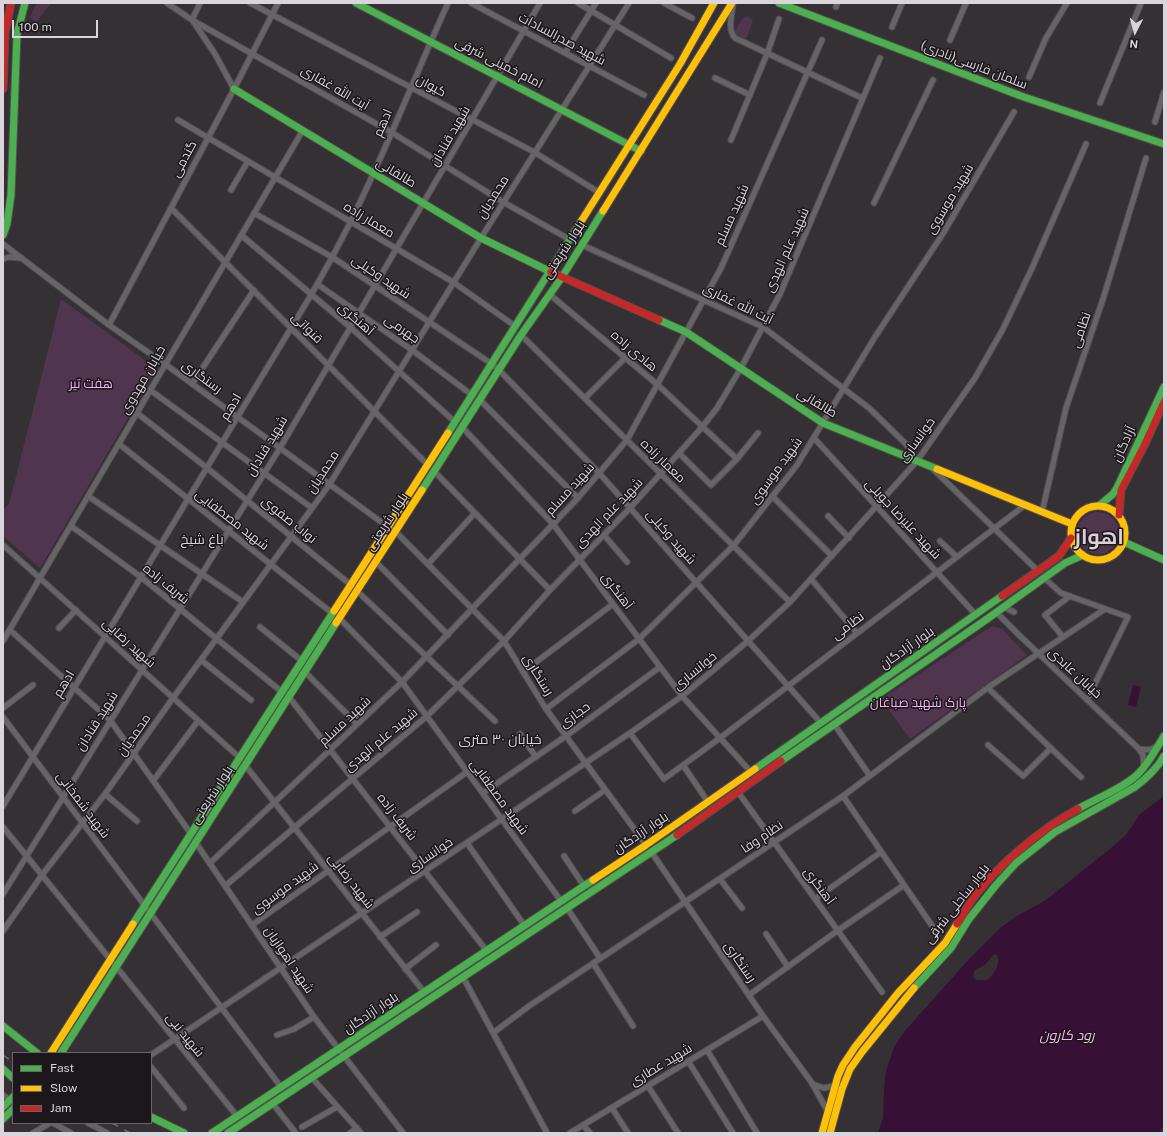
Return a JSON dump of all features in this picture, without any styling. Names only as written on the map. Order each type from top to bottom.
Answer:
[{"type":"main road","points":[[3,89],[5,33],[11,3]]},
{"type":"main road","points":[[3,235],[8,224],[11,195],[16,34],[25,3]]},
{"type":"main road","name":"امام خمینی شرقی","points":[[356,3],[641,151]]},
{"type":"main road","name":"بلوار شریعتی","points":[[52,1052],[492,364],[569,239],[600,193],[680,64],[714,3]]},
{"type":"main road","name":"بلوار شریعتی","points":[[62,1052],[462,426],[521,335],[582,246],[733,3]]},
{"type":"main road","name":"سلمان فارسی(نادری)","points":[[778,3],[1021,96],[1164,144]]},
{"type":"main road","name":"طالقانی","points":[[234,89],[480,238],[562,277],[686,332],[823,423],[1072,524]]},
{"type":"main road","points":[[3,194],[11,195]]},
{"type":"main road","name":"آزادگان","points":[[1100,505],[1113,494],[1117,488],[1164,387]]},
{"type":"main road","name":"آزادگان","points":[[1119,515],[1120,490],[1145,444],[1163,406]]},
{"type":"main road","points":[[1100,505],[1107,507],[1119,515],[1125,528],[1124,542],[1116,554],[1103,560],[1096,560],[1082,555],[1077,550],[1071,538],[1072,524],[1080,512],[1093,506],[1100,505]]},
{"type":"main road","name":"بلوار آزادگان","points":[[212,1133],[646,845],[1059,556],[1071,538]]},
{"type":"main road","points":[[1124,542],[1164,560]]},
{"type":"main road","name":"بلوار آزادگان","points":[[228,1133],[652,853],[803,744],[1066,563],[1082,555]]},
{"type":"main road","name":"بلوار ساحلی شرقی","points":[[822,1133],[834,1086],[843,1065],[855,1047],[898,993],[951,940],[972,900],[1009,859],[1051,826],[1137,775],[1164,736]]},
{"type":"main road","name":"بلوار ساحلی شرقی","points":[[830,1133],[842,1089],[850,1069],[904,998],[996,885],[1016,863],[1055,832],[1135,787],[1147,778],[1164,756]]},
{"type":"main road","points":[[541,914],[547,922]]},
{"type":"main road","points":[[3,1026],[36,1052]]},
{"type":"main road","points":[[3,1069],[12,1077]]},
{"type":"main road","points":[[3,1107],[11,1099]]},
{"type":"main road","points":[[3,1119],[12,1110]]},
{"type":"main road","points":[[152,1117],[184,1133]]},
{"type":"main road","points":[[242,1133],[243,1124]]},
{"type":"street","points":[[20,18],[30,3]]},
{"type":"street","points":[[167,3],[192,20],[215,54],[234,89]]},
{"type":"street","points":[[192,20],[200,3]]},
{"type":"street","name":"کیوان","points":[[250,3],[534,152],[600,193]]},
{"type":"street","name":"گندمی","points":[[109,325],[278,3]]},
{"type":"street","name":"ادهم","points":[[3,806],[311,295],[351,222],[448,3]]},
{"type":"street","name":"شهید صدرالسادات","points":[[471,3],[644,95]]},
{"type":"street","name":"شهید قنادان","points":[[3,894],[280,448],[540,3]]},
{"type":"street","points":[[578,3],[671,58]]},
{"type":"street","points":[[565,54],[596,3]]},
{"type":"street","name":"محمدیان","points":[[3,931],[42,875],[83,824],[216,638],[330,485],[480,238],[629,3]]},
{"type":"street","points":[[664,3],[692,18]]},
{"type":"street","points":[[733,3],[731,24],[732,34],[735,38],[862,98]]},
{"type":"street","points":[[892,27],[902,3]]},
{"type":"street","points":[[950,40],[966,3]]},
{"type":"street","points":[[1028,76],[1046,38],[1066,3]]},
{"type":"street","points":[[1100,103],[1141,3]]},
{"type":"street","points":[[731,140],[767,54],[779,19]]},
{"type":"street","name":"آیت الله غفاری","points":[[192,20],[391,132],[503,202],[569,239]]},
{"type":"street","name":"شهید مسلم","points":[[210,863],[402,682],[578,498],[627,440],[721,268],[822,40]]},
{"type":"street","name":"شهید علم الهدی","points":[[225,886],[427,716],[504,641],[550,590],[630,508],[703,426],[717,408],[742,368],[780,294],[880,58]]},
{"type":"street","points":[[715,78],[750,95]]},
{"type":"street","points":[[874,203],[933,80]]},
{"type":"street","points":[[1155,122],[1164,92]]},
{"type":"street","name":"شهید موسوی","points":[[546,709],[639,639],[734,545],[800,461],[875,337],[944,232],[1014,112]]},
{"type":"street","name":"معمار زاده","points":[[178,120],[453,282],[515,326]]},
{"type":"street","name":"خیابان مهدوی","points":[[3,641],[303,130]]},
{"type":"street","name":"خوانساری","points":[[152,1054],[630,733],[682,696],[748,641],[790,602],[917,461],[975,378],[1003,329],[1033,266],[1086,144]]},
{"type":"street","name":"نظامی","points":[[1042,512],[1066,408],[1103,299],[1146,158]]},
{"type":"street","points":[[232,190],[248,161]]},
{"type":"street","name":"قنواتی","points":[[171,208],[428,464]]},
{"type":"street","name":"شهید وکیلی","points":[[254,213],[332,257],[499,370],[599,473],[821,723]]},
{"type":"street","name":"آهنگری","points":[[241,235],[350,327],[455,422]]},
{"type":"street","name":"رستگاری","points":[[3,244],[109,325],[395,531],[504,641],[546,709],[646,845]]},
{"type":"street","name":"آیت الله غفاری","points":[[582,246],[763,327],[869,408],[906,444],[917,461]]},
{"type":"street","points":[[3,258],[20,258]]},
{"type":"street","name":"جهرمی","points":[[317,284],[412,350],[472,395]]},
{"type":"street","points":[[192,384],[254,290]]},
{"type":"street","name":"هادی زاده","points":[[549,294],[658,385],[737,459]]},
{"type":"street","name":"معمار زاده","points":[[521,335],[790,602]]},
{"type":"street","points":[[585,398],[625,358]]},
{"type":"street","points":[[150,390],[312,508]]},
{"type":"street","points":[[480,400],[578,498]]},
{"type":"street","name":"نواب صفوی","points":[[137,413],[351,585]]},
{"type":"street","name":"آهنگری","points":[[462,426],[553,524],[682,696],[751,772]]},
{"type":"street","points":[[679,453],[711,485],[737,459],[758,433]]},
{"type":"street","name":"شهید علیرضا جویلی","points":[[814,438],[976,615]]},
{"type":"street","name":"شهید مصطفایی","points":[[119,444],[332,614]]},
{"type":"street","points":[[932,467],[1038,571]]},
{"type":"street","points":[[434,471],[550,590]]},
{"type":"street","points":[[88,496],[243,602]]},
{"type":"street","points":[[772,496],[832,556]]},
{"type":"street","name":"نظامی","points":[[630,733],[664,779],[1025,505]]},
{"type":"street","points":[[428,564],[475,513]]},
{"type":"street","points":[[828,516],[849,538]]},
{"type":"street","name":"شریف زاده","points":[[71,526],[141,577],[282,692]]},
{"type":"street","points":[[604,535],[627,562]]},
{"type":"street","points":[[940,540],[956,557]]},
{"type":"street","name":"شهید رضایی","points":[[3,545],[240,758]]},
{"type":"street","points":[[376,562],[448,635]]},
{"type":"street","points":[[1044,578],[1061,593],[1128,617],[1087,700]]},
{"type":"street","points":[[811,579],[857,633]]},
{"type":"street","points":[[357,591],[495,721]]},
{"type":"street","points":[[1063,637],[1044,615],[1070,596]]},
{"type":"street","points":[[523,672],[613,604]]},
{"type":"street","points":[[1004,607],[1014,612]]},
{"type":"street","name":"نظام وفا","points":[[493,1033],[593,962],[686,902],[843,796],[1013,670],[1105,609]]},
{"type":"street","points":[[59,628],[76,610]]},
{"type":"street","name":"خیابان عابدی","points":[[996,612],[1038,654],[1139,749]]},
{"type":"street","name":"شهید مصطفایی","points":[[340,618],[402,682],[561,901]]},
{"type":"street","points":[[260,627],[302,661]]},
{"type":"street","points":[[10,630],[110,720],[191,834]]},
{"type":"street","points":[[201,660],[251,700]]},
{"type":"street","name":"حجازی","points":[[483,793],[566,736],[660,666]]},
{"type":"street","points":[[305,672],[357,724]]},
{"type":"street","points":[[3,708],[34,685]]},
{"type":"street","points":[[988,688],[1081,776]]},
{"type":"street","name":"شریف زاده","points":[[289,697],[486,950]]},
{"type":"street","name":"شهید شمخانی","points":[[3,717],[151,913]]},
{"type":"street","points":[[153,781],[198,721]]},
{"type":"street","points":[[834,724],[870,776]]},
{"type":"street","points":[[520,734],[536,756]]},
{"type":"street","points":[[988,745],[1023,776],[1051,748]]},
{"type":"street","points":[[1139,749],[1150,750],[1159,745]]},
{"type":"street","points":[[1139,749],[1143,755],[1143,768]]},
{"type":"street","name":"شهید رضایی","points":[[245,765],[424,992]]},
{"type":"street","points":[[683,765],[708,802]]},
{"type":"street","name":"شهید موسوی","points":[[252,925],[467,772]]},
{"type":"street","points":[[575,811],[605,790]]},
{"type":"street","name":"آهنگری","points":[[738,792],[882,992]]},
{"type":"street","points":[[105,794],[137,822]]},
{"type":"street","points":[[843,796],[937,933]]},
{"type":"street","points":[[3,827],[111,959]]},
{"type":"street","name":"شهید اهوازیان","points":[[196,843],[314,1017],[344,1057]]},
{"type":"street","points":[[467,843],[524,925]]},
{"type":"street","points":[[815,899],[881,852]]},
{"type":"street","name":"رستگاری","points":[[652,853],[749,995],[812,1083],[828,1112]]},
{"type":"street","points":[[564,856],[584,886]]},
{"type":"street","points":[[720,879],[742,908]]},
{"type":"street","points":[[749,995],[837,931],[904,885]]},
{"type":"street","points":[[567,908],[600,958]]},
{"type":"street","points":[[380,937],[417,912]]},
{"type":"street","points":[[151,913],[281,1087]]},
{"type":"street","points":[[766,934],[788,967]]},
{"type":"street","points":[[405,969],[436,945]]},
{"type":"street","name":"شهید نبی","points":[[111,959],[237,1116]]},
{"type":"street","points":[[593,962],[633,1026]]},
{"type":"street","points":[[463,977],[547,1133]]},
{"type":"street","name":"شهید عطاری","points":[[570,1133],[764,1016]]},
{"type":"street","points":[[277,1035],[294,1029],[314,1017]]},
{"type":"street","points":[[707,1050],[756,1133]]},
{"type":"street","points":[[344,1057],[403,1133]]},
{"type":"street","points":[[688,1061],[733,1133]]},
{"type":"street","points":[[152,1067],[184,1108]]},
{"type":"street","points":[[312,1078],[361,1133]]},
{"type":"street","points":[[812,1083],[824,1088],[834,1086]]},
{"type":"street","points":[[648,1086],[678,1133]]},
{"type":"street","points":[[3,1095],[11,1099]]},
{"type":"street","points":[[274,1104],[295,1132]]},
{"type":"street","points":[[302,1127],[337,1107]]},
{"type":"street","points":[[612,1108],[628,1133]]},
{"type":"street","points":[[33,1133],[48,1124]]},
{"type":"street","points":[[55,1124],[71,1133]]},
{"type":"street","points":[[90,1124],[107,1133]]},
{"type":"street","points":[[583,1125],[590,1133]]},
{"type":"street","points":[[350,1133],[357,1128]]},
{"type":"green space","points":[[37,3],[51,3],[36,22],[30,17]]},
{"type":"green space","points":[[748,16],[753,21],[746,39],[734,33],[742,19]]},
{"type":"green space","name":"هفت تیر","points":[[61,299],[152,365],[154,374],[40,568],[3,536],[3,510],[9,504]]},
{"type":"green space","points":[[1094,512],[1102,512],[1110,515],[1116,521],[1119,533],[1116,545],[1110,551],[1102,554],[1094,554],[1086,551],[1080,545],[1077,537],[1077,529],[1080,521],[1086,515]]},
{"type":"green space","name":"پارک شهید صباغان","points":[[992,626],[1002,629],[1027,655],[910,739],[881,699]]},
{"type":"water","points":[[1133,685],[1141,687],[1136,707],[1128,705]]},
{"type":"water","name":"رود کارون","points":[[1164,796],[1164,1124],[1159,1133],[878,1133],[883,1118],[886,1071],[894,1047],[904,1032],[969,959],[1000,928],[1017,916],[1046,900],[1106,852],[1125,836],[1140,814]],"holes":[[[994,954],[997,955],[998,962],[992,976],[986,980],[976,980],[973,977],[974,971],[986,964]]]},
{"type":"railway","points":[[3,1055],[12,1061]]},
{"type":"railway","points":[[114,1124],[130,1133]]},
{"type":"traffic: fast","points":[[3,235],[7,224],[11,195],[17,34],[25,3]]},
{"type":"traffic: fast","points":[[356,3],[641,151]]},
{"type":"traffic: fast","points":[[779,3],[1021,96],[1164,144]]},
{"type":"traffic: fast","points":[[234,89],[481,238],[551,272]]},
{"type":"traffic: fast","points":[[422,490],[521,335],[562,277],[603,211]]},
{"type":"traffic: fast","points":[[448,433],[582,220]]},
{"type":"traffic: fast","points":[[659,320],[686,332],[823,423],[937,469]]},
{"type":"traffic: fast","points":[[1100,505],[1113,494],[1117,488],[1164,387]]},
{"type":"traffic: fast","points":[[1124,542],[1164,560]]},
{"type":"traffic: fast","points":[[781,761],[987,619],[1065,563],[1083,555]]},
{"type":"traffic: fast","points":[[755,769],[1002,596]]},
{"type":"traffic: fast","points":[[133,924],[334,611]]},
{"type":"traffic: fast","points":[[62,1052],[336,623]]},
{"type":"traffic: fast","points":[[1078,809],[1117,789],[1138,774],[1146,765],[1164,736]]},
{"type":"traffic: fast","points":[[914,988],[951,948],[969,919],[1016,863],[1055,832],[1135,787],[1151,773],[1164,756]]},
{"type":"traffic: fast","points":[[228,1133],[677,835]]},
{"type":"traffic: fast","points":[[212,1133],[593,880]]},
{"type":"traffic: fast","points":[[3,1026],[36,1052]]},
{"type":"traffic: fast","points":[[3,1069],[12,1077]]},
{"type":"traffic: fast","points":[[3,1107],[12,1098]]},
{"type":"traffic: fast","points":[[3,1119],[12,1110]]},
{"type":"traffic: fast","points":[[152,1117],[184,1133]]},
{"type":"traffic: slow","points":[[582,220],[680,64],[714,3]]},
{"type":"traffic: slow","points":[[603,211],[732,3]]},
{"type":"traffic: slow","points":[[334,611],[448,433]]},
{"type":"traffic: slow","points":[[937,469],[1072,524]]},
{"type":"traffic: slow","points":[[336,623],[422,490]]},
{"type":"traffic: slow","points":[[1093,506],[1103,506],[1113,510],[1121,518],[1125,528],[1125,533],[1125,538],[1121,548],[1113,556],[1103,560],[1093,560],[1083,556],[1075,548],[1071,538],[1071,528],[1075,518],[1083,510],[1093,506]]},
{"type":"traffic: slow","points":[[593,880],[755,769]]},
{"type":"traffic: slow","points":[[52,1052],[133,924]]},
{"type":"traffic: slow","points":[[822,1133],[838,1076],[843,1065],[855,1047],[898,993],[945,943],[957,924]]},
{"type":"traffic: slow","points":[[830,1133],[842,1089],[850,1069],[914,988]]},
{"type":"traffic: jam","points":[[3,89],[5,33],[11,3]]},
{"type":"traffic: jam","points":[[551,272],[659,320]]},
{"type":"traffic: jam","points":[[1119,515],[1121,490],[1145,444],[1164,402]]},
{"type":"traffic: jam","points":[[1002,596],[1059,556],[1071,538]]},
{"type":"traffic: jam","points":[[677,835],[781,761]]},
{"type":"traffic: jam","points":[[957,924],[981,888],[1006,862],[1035,837],[1078,809]]},
{"type":"district","name":"اهواز","points":[[1099,538]]},
{"type":"district","name":"باغ شیخ","points":[[202,540]]},
{"type":"district","name":"خیابان ۳۰ متری","points":[[500,740]]}]
